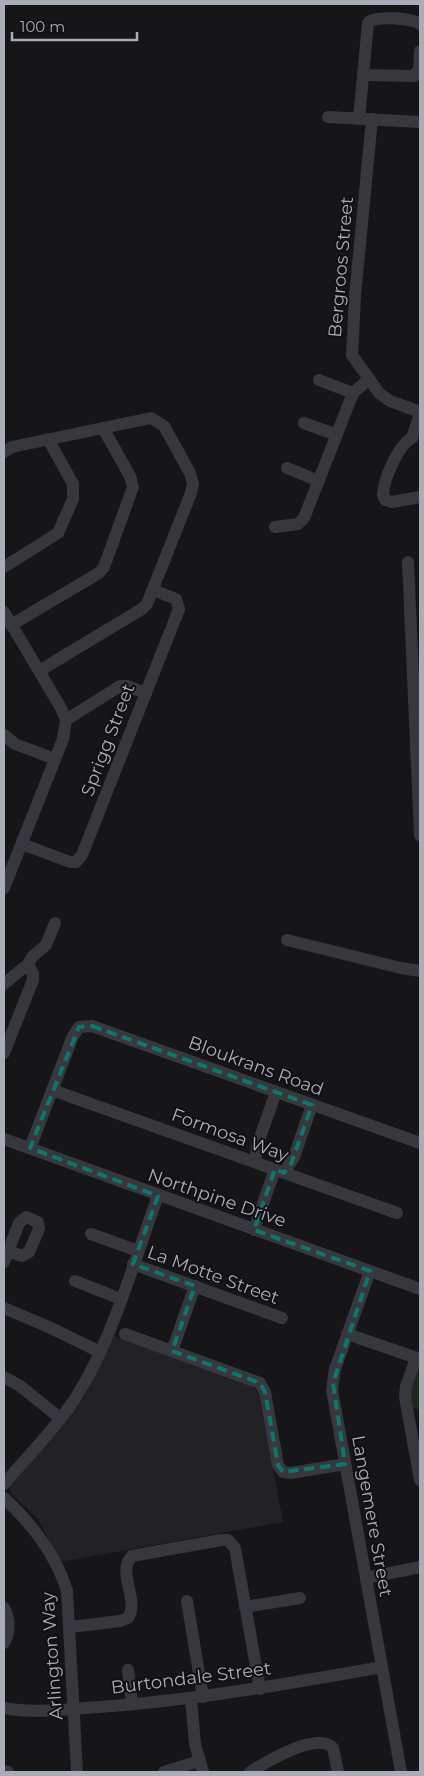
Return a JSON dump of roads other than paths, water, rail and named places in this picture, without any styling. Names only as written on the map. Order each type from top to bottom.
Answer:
[{"type":"street","name":"Bergroos Street","points":[[420,24],[412,20],[370,20],[367,27],[363,75],[365,119],[351,347],[354,362],[375,390],[390,401],[420,413]]},
{"type":"street","points":[[363,75],[414,76],[419,69],[420,51]]},
{"type":"street","points":[[328,117],[420,122]]},
{"type":"street","points":[[319,380],[353,393]]},
{"type":"street","points":[[275,527],[302,522],[320,481],[353,393],[368,380]]},
{"type":"street","points":[[420,413],[416,442],[402,446],[383,494],[385,500],[392,502],[420,497]]},
{"type":"street","points":[[4,452],[12,447],[147,418],[159,421],[192,478],[191,493],[147,604],[142,609],[39,671]]},
{"type":"street","points":[[304,424],[337,435]]},
{"type":"street","points":[[11,625],[98,573],[104,567],[134,487],[130,476],[103,428]]},
{"type":"street","points":[[4,567],[58,533],[73,499],[73,484],[48,440]]},
{"type":"street","points":[[287,468],[320,481]]},
{"type":"street","points":[[408,562],[420,835]]},
{"type":"street","name":"Sprigg Street","points":[[22,844],[70,862],[76,862],[80,858],[179,606],[174,598],[153,590]]},
{"type":"street","points":[[4,612],[66,720],[65,732],[56,759],[4,888]]},
{"type":"street","points":[[66,720],[120,686],[128,686],[146,693]]},
{"type":"street","points":[[4,735],[15,744],[56,759]]},
{"type":"street","points":[[4,984],[20,969],[26,967],[33,956],[46,945],[55,923]]},
{"type":"street","points":[[287,940],[420,971]]},
{"type":"street","points":[[4,1053],[34,978],[32,970],[26,967]]},
{"type":"street","name":"Bloukrans Road","points":[[52,1090],[79,1027],[92,1026],[420,1143]]},
{"type":"street","points":[[30,1148],[52,1090]]},
{"type":"street","name":"Formosa Way","points":[[52,1090],[397,1213]]},
{"type":"street","points":[[255,1162],[257,1146],[276,1092]]},
{"type":"street","points":[[254,1230],[279,1171],[294,1157],[312,1104]]},
{"type":"street","name":"Northpine Drive","points":[[4,1139],[420,1289]]},
{"type":"street","points":[[4,1484],[60,1418],[79,1391],[100,1352],[158,1196]]},
{"type":"street","points":[[91,1234],[138,1251]]},
{"type":"street","name":"La Motte Street","points":[[133,1264],[282,1318]]},
{"type":"street","name":"Langemere Street","points":[[370,1271],[335,1368],[332,1390],[401,1772]]},
{"type":"street","points":[[75,1281],[121,1299]]},
{"type":"street","points":[[172,1351],[195,1286]]},
{"type":"street","points":[[4,1308],[43,1324],[100,1352]]},
{"type":"street","points":[[125,1334],[260,1383],[265,1392],[278,1465],[283,1472],[292,1473],[345,1464]]},
{"type":"street","points":[[347,1334],[418,1358],[405,1390],[414,1414],[420,1480]]},
{"type":"street","points":[[5,1379],[20,1386],[60,1418]]},
{"type":"street","name":"Arlington Way","points":[[4,1498],[28,1521],[62,1576],[69,1600],[77,1772]]},
{"type":"street","points":[[71,1627],[120,1621],[128,1618],[131,1609],[126,1567],[132,1556],[228,1540],[235,1548],[260,1689]]},
{"type":"street","points":[[366,1578],[420,1567]]},
{"type":"street","points":[[245,1607],[300,1598]]},
{"type":"street","points":[[164,1772],[201,1766],[195,1744],[197,1698],[187,1601]]},
{"type":"street","points":[[4,1608],[7,1614],[8,1634],[4,1643]]},
{"type":"street","name":"Burtondale Street","points":[[4,1708],[28,1710],[74,1708],[197,1698],[260,1689],[382,1667]]},
{"type":"street","points":[[128,1670],[132,1704]]},
{"type":"street","points":[[250,1772],[293,1749],[323,1743],[331,1745],[334,1750],[338,1772]]},
{"type":"street","points":[[4,1771],[8,1772]]}]
